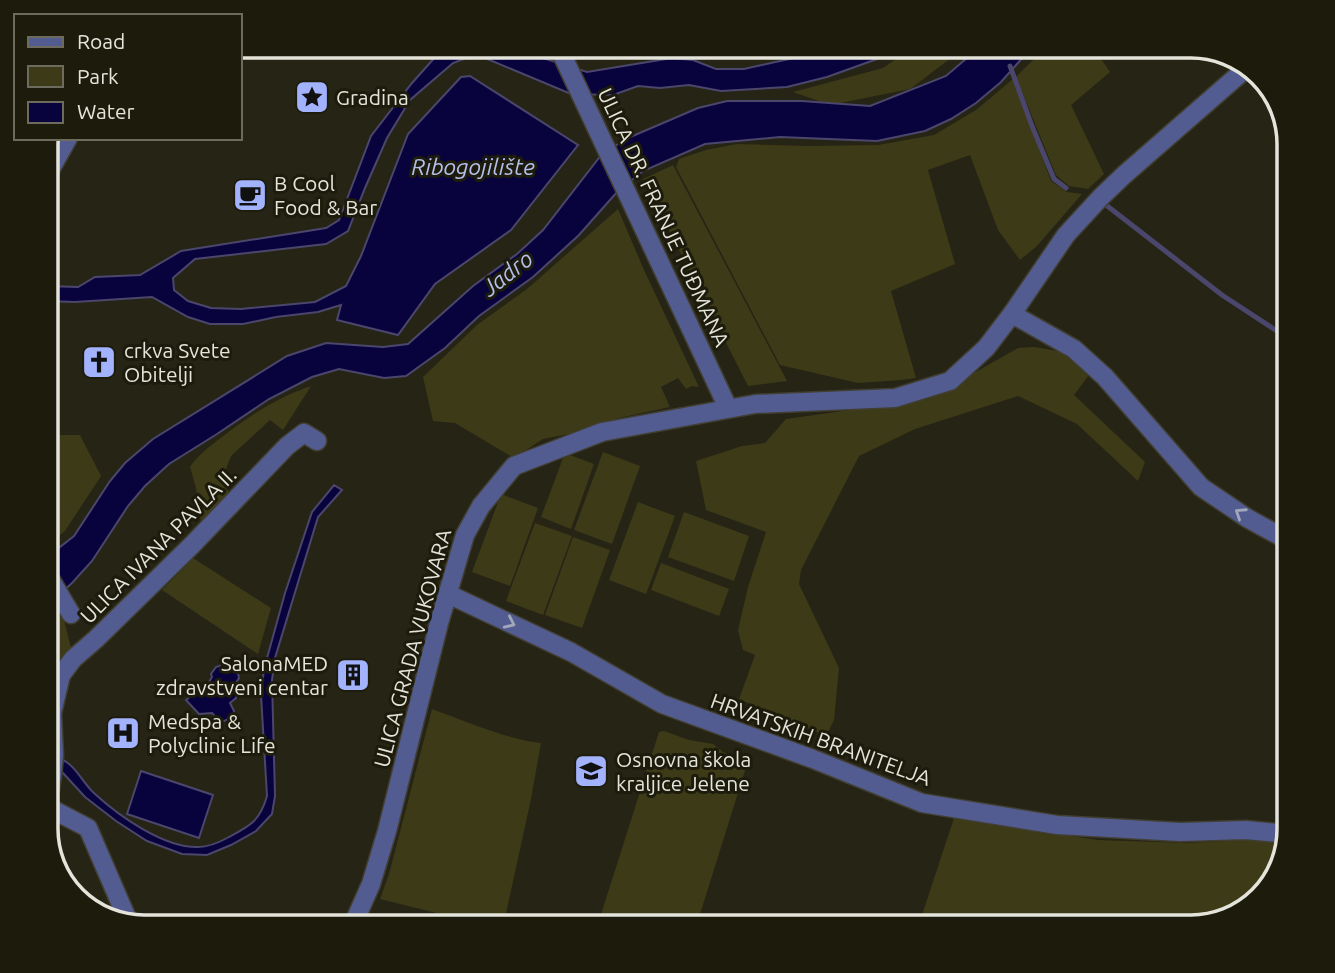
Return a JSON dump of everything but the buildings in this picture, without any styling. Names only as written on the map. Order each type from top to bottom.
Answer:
[{"type":"street","name":"ULICA DR. FRANJE TUĐMANA","points":[[564,58],[728,408]]},
{"type":"street","name":"ULICA GRADA VUKOVARA","points":[[358,915],[371,884],[387,831],[439,623],[465,535],[481,506],[514,466],[602,432],[755,404],[895,398],[950,381],[986,348],[1013,314],[1066,235],[1101,197],[1241,73]]},
{"type":"street","points":[[58,156],[67,140]]},
{"type":"street","points":[[1013,314],[1074,349],[1105,377],[1201,487],[1247,519],[1277,534]]},
{"type":"street","name":"ULICA IVANA PAVLA II.","points":[[58,688],[61,675],[73,659],[192,545],[287,446],[304,433],[317,441]]},
{"type":"street","name":"ULICA IVANA PAVLA II.","points":[[58,592],[71,614]]},
{"type":"street","name":"HRVATSKIH BRANITELJA","points":[[448,594],[571,652],[662,704],[813,759],[922,803],[1058,825],[1180,832],[1245,830],[1277,833]]},
{"type":"street","points":[[58,812],[88,828],[125,913]]},
{"type":"green space","points":[[898,58],[951,58],[910,89],[830,105],[793,92],[883,68]]},
{"type":"green space","points":[[1035,58],[1100,58],[1110,72],[1071,105],[1104,174],[1088,189],[1069,186],[1056,175],[1016,77]]},
{"type":"green space","points":[[1013,79],[1051,181],[1067,192],[1082,194],[1037,246],[1020,260],[998,230],[970,155],[928,170],[955,264],[891,291],[916,378],[858,383],[780,365],[676,167],[679,159],[737,144],[878,145],[934,135],[976,110]]},
{"type":"green space","points":[[673,165],[787,381],[748,386],[643,179]]},
{"type":"green space","points":[[618,209],[699,387],[686,389],[678,378],[661,387],[670,407],[543,439],[514,458],[455,423],[433,421],[423,377],[477,325],[527,289]]},
{"type":"green space","points":[[1034,347],[1064,354],[1089,375],[1074,395],[1145,462],[1138,481],[1077,424],[1018,396],[915,429],[859,456],[801,570],[799,584],[839,668],[834,720],[826,736],[739,699],[755,655],[743,650],[738,630],[748,587],[766,532],[706,510],[696,461],[742,446],[765,443],[786,419],[928,399],[1018,348]]},
{"type":"green space","points":[[311,386],[283,430],[270,420],[231,456],[222,479],[229,493],[201,522],[190,467],[193,462],[253,415],[275,401]]},
{"type":"green space","points":[[58,435],[80,435],[101,476],[65,531],[58,537]]},
{"type":"green space","points":[[603,452],[640,466],[612,544],[574,530]]},
{"type":"green space","points":[[570,455],[594,464],[571,529],[541,517],[563,458]]},
{"type":"green space","points":[[501,494],[538,508],[510,586],[472,572]]},
{"type":"green space","points":[[638,502],[675,516],[646,594],[609,580]]},
{"type":"green space","points":[[684,512],[749,536],[734,581],[668,557]]},
{"type":"green space","points":[[535,523],[572,536],[543,615],[506,601]]},
{"type":"green space","points":[[573,537],[610,550],[582,628],[545,615]]},
{"type":"green space","points":[[193,558],[271,608],[258,654],[162,590]]},
{"type":"green space","points":[[661,563],[729,589],[719,616],[651,590]]},
{"type":"green space","points":[[63,616],[71,648],[58,661],[58,617]]},
{"type":"green space","points":[[432,709],[500,734],[541,743],[506,915],[445,915],[380,899]]},
{"type":"green space","points":[[659,732],[713,744],[723,752],[748,761],[700,915],[601,915]]},
{"type":"green space","points":[[954,818],[1098,840],[1187,843],[1263,839],[1276,841],[1273,857],[1260,882],[1244,898],[1203,915],[922,915]]},
{"type":"water","name":"Ribogojilište","points":[[434,58],[466,58],[453,63],[410,100],[387,138],[348,231],[326,244],[195,259],[173,278],[174,290],[188,301],[211,308],[241,309],[315,302],[346,286],[361,256],[408,134],[461,77],[470,76],[578,145],[511,230],[435,284],[398,335],[337,320],[341,305],[318,312],[243,324],[210,324],[188,317],[152,297],[58,301],[58,286],[78,287],[95,277],[140,275],[181,251],[326,228],[339,220],[371,136]]},
{"type":"water","name":"Ribogojilište","points":[[485,58],[543,58],[587,72],[672,58],[693,60],[716,69],[744,69],[794,58],[878,58],[827,77],[787,87],[721,91],[689,85],[660,88],[638,86],[613,95],[571,94]]},
{"type":"water","name":"Jadro","points":[[967,58],[1022,58],[1001,82],[976,103],[925,131],[877,141],[780,137],[705,144],[643,171],[617,192],[579,235],[533,277],[479,316],[445,348],[406,376],[384,378],[339,369],[312,377],[269,399],[169,464],[128,506],[92,561],[58,596],[58,549],[74,536],[125,463],[153,439],[287,356],[326,343],[383,347],[408,344],[473,286],[517,254],[543,230],[602,154],[628,138],[698,108],[727,101],[802,101],[870,106],[946,76]]},
{"type":"water","points":[[334,485],[342,490],[318,517],[275,658],[272,680],[275,796],[272,814],[256,831],[207,855],[182,854],[147,841],[85,797],[63,773],[58,772],[58,758],[75,770],[91,790],[116,812],[171,842],[202,847],[214,844],[253,822],[267,796],[261,695],[264,669],[285,593],[312,512]]},
{"type":"water","points":[[227,663],[237,669],[239,678],[234,686],[236,698],[230,703],[233,716],[224,721],[212,713],[199,714],[186,700],[209,682],[216,667]]},
{"type":"water","points":[[141,771],[213,795],[199,838],[127,814]]},
{"type":"waterway","points":[[1010,66],[1054,179],[1066,188]]},
{"type":"waterway","points":[[1106,205],[1222,295],[1277,331]]},
{"type":"place","name":"Gradina","points":[[312,97]]},
{"type":"place","name":"B Cool Food & Bar","points":[[250,195]]},
{"type":"place","name":"crkva Svete Obitelji","points":[[99,362]]},
{"type":"place","name":"SalonaMED zdravstveni centar","points":[[353,675]]},
{"type":"place","name":"Medspa & Polyclinic Life","points":[[123,733]]},
{"type":"place","name":"Osnovna škola kraljice Jelene","points":[[591,771]]}]
